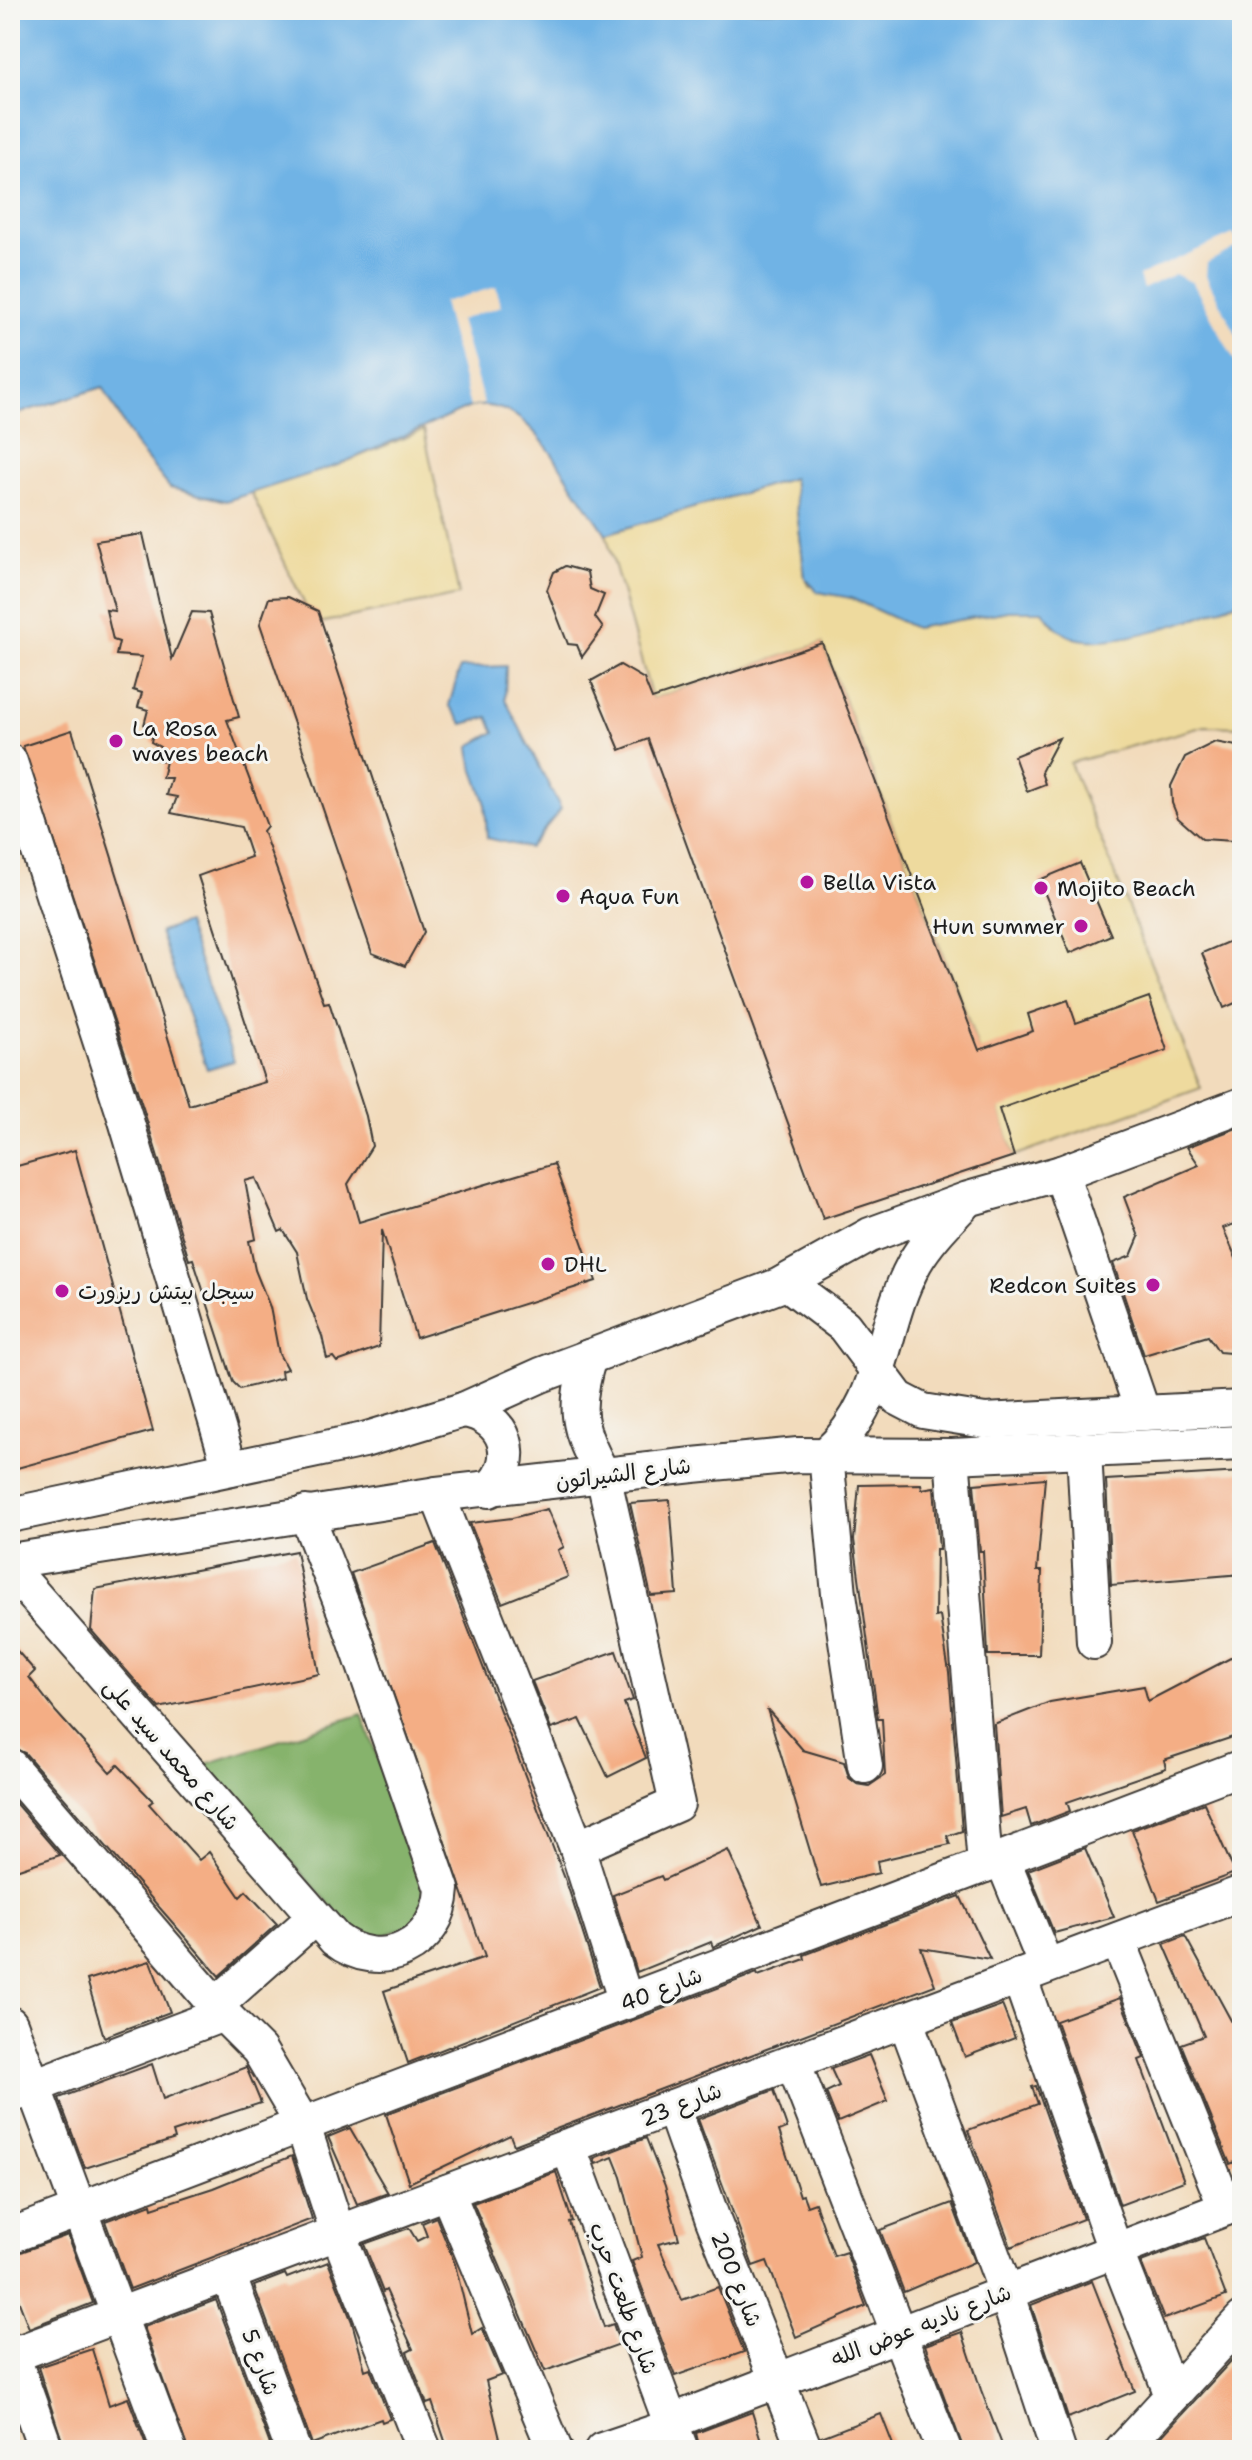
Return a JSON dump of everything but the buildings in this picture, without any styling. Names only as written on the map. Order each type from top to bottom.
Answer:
[{"type":"street","points":[[10,762],[125,1117],[230,1468]]},
{"type":"street","points":[[10,1515],[364,1440],[463,1410],[589,1357],[786,1282],[832,1253],[870,1235],[968,1199],[1061,1173],[1242,1105]]},
{"type":"street","points":[[1061,1173],[1143,1413]]},
{"type":"street","points":[[865,1766],[839,1594],[826,1455],[857,1421],[870,1396],[915,1263],[933,1235],[968,1199]]},
{"type":"street","points":[[786,1282],[844,1326],[876,1373],[898,1398],[923,1411],[985,1421],[1242,1408]]},
{"type":"street","points":[[577,1848],[677,1804],[603,1475],[578,1424],[578,1404],[589,1357]]},
{"type":"street","points":[[463,1410],[489,1418],[506,1440],[506,1467],[489,1490]]},
{"type":"street","name":"شارع الشيراتون","points":[[10,1561],[437,1494],[603,1475],[826,1455],[952,1456],[1242,1443]]},
{"type":"street","points":[[1084,1450],[1094,1642]]},
{"type":"street","points":[[952,1456],[994,1862],[1032,1971],[1115,2250],[1172,2395]]},
{"type":"street","points":[[437,1494],[577,1848],[626,2002]]},
{"type":"street","points":[[22,2090],[219,2010],[325,1928],[358,1953],[399,1953],[422,1938],[438,1916],[442,1889],[306,1513]]},
{"type":"street","name":"شارع محمد سيد على","points":[[10,1568],[325,1928]]},
{"type":"street","points":[[10,1766],[219,2010],[259,2050],[302,2123],[338,2233],[424,2450]]},
{"type":"street","name":"شارع 40","points":[[10,2236],[1242,1767]]},
{"type":"street","name":"شارع 23","points":[[11,2353],[1242,1893]]},
{"type":"street","points":[[1118,1940],[1234,2205]]},
{"type":"street","points":[[905,2019],[1006,2292],[1058,2450]]},
{"type":"street","points":[[10,2024],[22,2090],[81,2211],[167,2449]]},
{"type":"street","points":[[793,2062],[944,2450]]},
{"type":"street","name":"شارع 200","points":[[673,2107],[805,2450]]},
{"type":"street","name":"شارع طلعت حرب","points":[[568,2146],[675,2436]]},
{"type":"street","points":[[447,2192],[555,2450]]},
{"type":"street","name":"شارع ناديه عوض الله","points":[[602,2450],[664,2429],[675,2436],[778,2381],[1234,2205]]},
{"type":"street","name":"شارع 5","points":[[228,2274],[293,2450]]},
{"type":"street","points":[[1122,2450],[1242,2319]]},
{"type":"street","points":[[11,2353],[46,2450]]},
{"type":"green space","points":[[362,1714],[434,1916],[365,1943],[203,1765]]},
{"type":"sand","points":[[424,430],[459,595],[314,624],[251,492],[338,465]]},
{"type":"sand","points":[[793,478],[805,578],[809,586],[851,598],[915,628],[1008,611],[1042,611],[1054,626],[1229,606],[1242,599],[1242,727],[1205,726],[1070,763],[1201,1088],[1014,1156],[970,1025],[822,643],[652,699],[606,534]]},
{"type":"water","points":[[10,10],[1242,10],[1242,599],[1184,622],[1112,639],[1091,640],[1070,636],[1042,611],[1008,611],[915,628],[851,598],[818,592],[805,578],[793,478],[606,534],[534,432],[506,410],[489,406],[470,407],[338,465],[226,501],[170,488],[134,443],[103,387],[10,416]]},
{"type":"water","points":[[506,666],[505,699],[561,809],[529,848],[487,838],[485,801],[472,765],[470,746],[495,732],[488,717],[463,724],[449,705],[460,668]]},
{"type":"water","points":[[186,923],[234,1061],[207,1069],[160,932]]},
{"type":"pier","points":[[1233,234],[1240,245],[1207,263],[1206,276],[1242,346],[1242,375],[1193,283],[1175,274],[1143,289],[1139,276]]},
{"type":"pier","points":[[496,287],[501,306],[460,320],[484,404],[470,407],[443,302]]},
{"type":"place","name":"La Rosa waves beach","points":[[116,741]]},
{"type":"place","name":"Bella Vista","points":[[807,882]]},
{"type":"place","name":"Mojito Beach","points":[[1041,888]]},
{"type":"place","name":"Aqua Fun","points":[[563,896]]},
{"type":"place","name":"Hun summer","points":[[1081,926]]},
{"type":"place","name":"DHL","points":[[548,1264]]},
{"type":"place","name":"Redcon Suites","points":[[1153,1285]]},
{"type":"place","name":"سيجل بيتش ريزورت","points":[[62,1291]]}]
